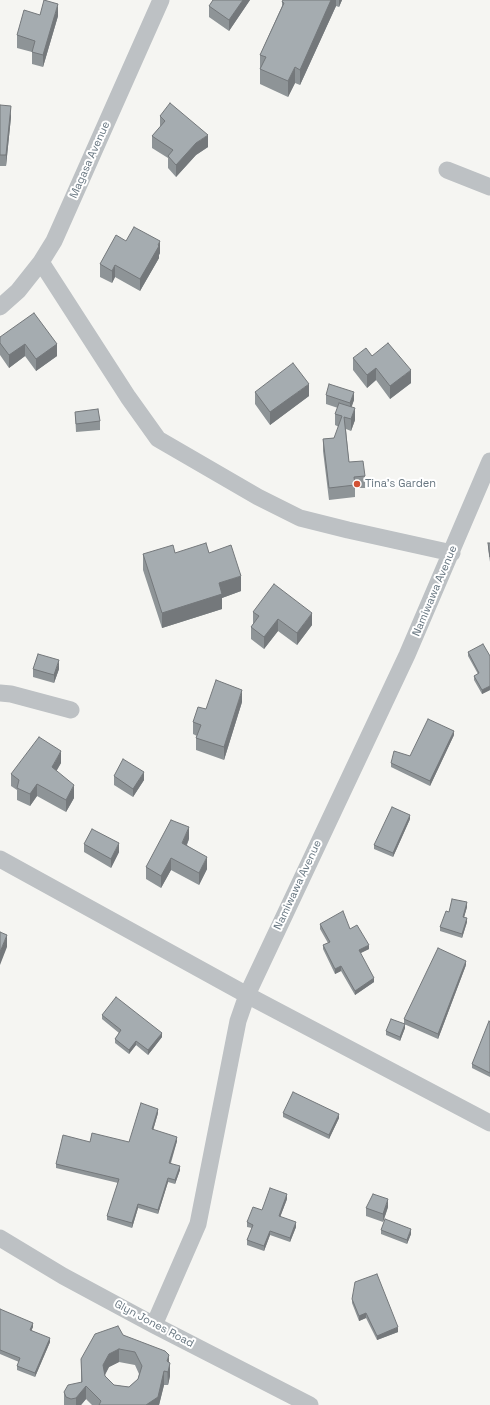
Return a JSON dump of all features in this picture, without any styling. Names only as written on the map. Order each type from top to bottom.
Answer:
[{"type":"street","name":"Magasa Avenue","points":[[0,308],[18,291],[41,262],[54,240],[161,0]]},
{"type":"street","points":[[447,170],[490,187]]},
{"type":"street","points":[[41,262],[124,390],[158,439],[258,497],[300,518],[452,553]]},
{"type":"street","name":"Namiwawa Avenue","points":[[154,1325],[198,1224],[238,1021],[247,995],[408,654],[490,461]]},
{"type":"street","points":[[0,694],[11,694],[71,710]]},
{"type":"street","points":[[0,859],[247,995],[490,1123]]},
{"type":"street","name":"Glyn Jones Road","points":[[0,1238],[63,1276],[154,1325],[310,1405]]},
{"type":"building","points":[[44,0],[58,4],[43,55],[32,52],[35,41],[17,35],[24,10],[40,15]]},
{"type":"building","points":[[213,0],[243,0],[229,20],[209,6]]},
{"type":"building","points":[[283,0],[331,0],[300,70],[295,67],[288,81],[260,69],[266,57],[260,55],[284,3],[282,2]]},
{"type":"building","points":[[170,103],[208,135],[196,143],[176,165],[168,156],[173,150],[152,136],[165,121],[160,116]]},
{"type":"building","points":[[0,105],[11,106],[6,155],[0,155]]},
{"type":"building","points":[[134,227],[160,241],[159,246],[140,279],[115,265],[112,271],[100,264],[116,235],[126,241]]},
{"type":"building","points":[[34,313],[57,344],[36,359],[25,344],[9,355],[0,343],[0,337]]},
{"type":"building","points":[[388,343],[411,370],[390,386],[376,368],[367,375],[353,358],[366,348],[372,356]]},
{"type":"building","points":[[293,363],[309,384],[270,412],[255,392]]},
{"type":"building","points":[[329,384],[354,392],[350,403],[326,395]]},
{"type":"building","points":[[339,403],[355,408],[351,419],[344,417],[349,462],[363,461],[365,476],[354,477],[355,485],[329,488],[323,439],[334,438],[342,416],[335,414]]},
{"type":"building","points":[[98,409],[100,421],[76,424],[75,412]]},
{"type":"building","points":[[206,543],[209,553],[231,545],[241,576],[219,583],[222,594],[162,613],[143,554],[173,545],[175,553]]},
{"type":"building","points":[[488,543],[490,543],[490,557]]},
{"type":"building","points":[[274,584],[312,613],[297,633],[278,619],[264,637],[251,627],[259,616],[253,612]]},
{"type":"building","points":[[483,644],[490,656],[490,686],[482,690],[474,676],[479,673],[468,652]]},
{"type":"building","points":[[38,654],[59,660],[54,675],[33,669]]},
{"type":"building","points":[[216,680],[242,690],[224,747],[196,738],[201,725],[193,722],[198,707],[206,709]]},
{"type":"building","points":[[428,719],[454,731],[430,781],[391,763],[394,751],[410,756]]},
{"type":"building","points":[[39,737],[61,751],[52,767],[74,785],[66,800],[37,784],[30,794],[17,788],[19,780],[11,774]]},
{"type":"building","points":[[123,759],[144,772],[133,789],[114,776]]},
{"type":"building","points":[[392,807],[410,815],[393,853],[374,845]]},
{"type":"building","points":[[171,820],[189,827],[182,843],[207,857],[199,873],[171,858],[161,876],[146,867]]},
{"type":"building","points":[[92,829],[119,843],[111,859],[84,844]]},
{"type":"building","points":[[452,899],[467,902],[463,917],[467,918],[462,934],[440,927],[446,911],[449,912]]},
{"type":"building","points":[[343,911],[350,929],[357,925],[369,945],[359,950],[374,978],[355,991],[341,966],[335,969],[323,945],[330,942],[320,924]]},
{"type":"building","points":[[0,932],[7,935],[0,952]]},
{"type":"building","points":[[438,948],[466,961],[438,1034],[404,1019]]},
{"type":"building","points":[[116,997],[162,1033],[148,1050],[136,1041],[129,1050],[115,1039],[121,1030],[102,1015]]},
{"type":"building","points":[[391,1019],[405,1024],[400,1037],[386,1031]]},
{"type":"building","points":[[489,1021],[490,1022],[490,1073],[472,1064]]},
{"type":"building","points":[[293,1092],[339,1114],[329,1135],[283,1113]]},
{"type":"building","points":[[141,1103],[158,1109],[152,1129],[177,1137],[169,1163],[180,1166],[175,1180],[168,1178],[158,1210],[138,1204],[132,1223],[107,1216],[119,1179],[56,1164],[63,1135],[90,1142],[92,1133],[129,1142]]},
{"type":"building","points":[[270,1188],[287,1194],[279,1216],[296,1222],[290,1238],[270,1231],[264,1246],[247,1240],[253,1225],[247,1222],[253,1207],[262,1210]]},
{"type":"building","points":[[373,1194],[388,1199],[383,1214],[366,1208]]},
{"type":"building","points":[[385,1219],[411,1229],[407,1240],[381,1230]]},
{"type":"building","points":[[377,1274],[398,1327],[377,1336],[366,1313],[359,1316],[352,1299],[355,1282]]},
{"type":"building","points":[[0,1309],[33,1323],[30,1330],[50,1338],[35,1373],[17,1366],[20,1358],[0,1350]]},
{"type":"building","points":[[118,1326],[123,1335],[165,1351],[169,1355],[167,1361],[170,1363],[168,1372],[164,1371],[158,1397],[146,1405],[99,1405],[101,1401],[86,1386],[76,1398],[71,1399],[66,1397],[64,1392],[68,1385],[82,1382],[81,1359],[95,1334]],"holes":[[[119,1349],[135,1352],[142,1366],[138,1379],[129,1387],[114,1385],[105,1376],[103,1365],[109,1354]]]},
{"type":"place","name":"Tina's Garden","points":[[357,484]]}]
